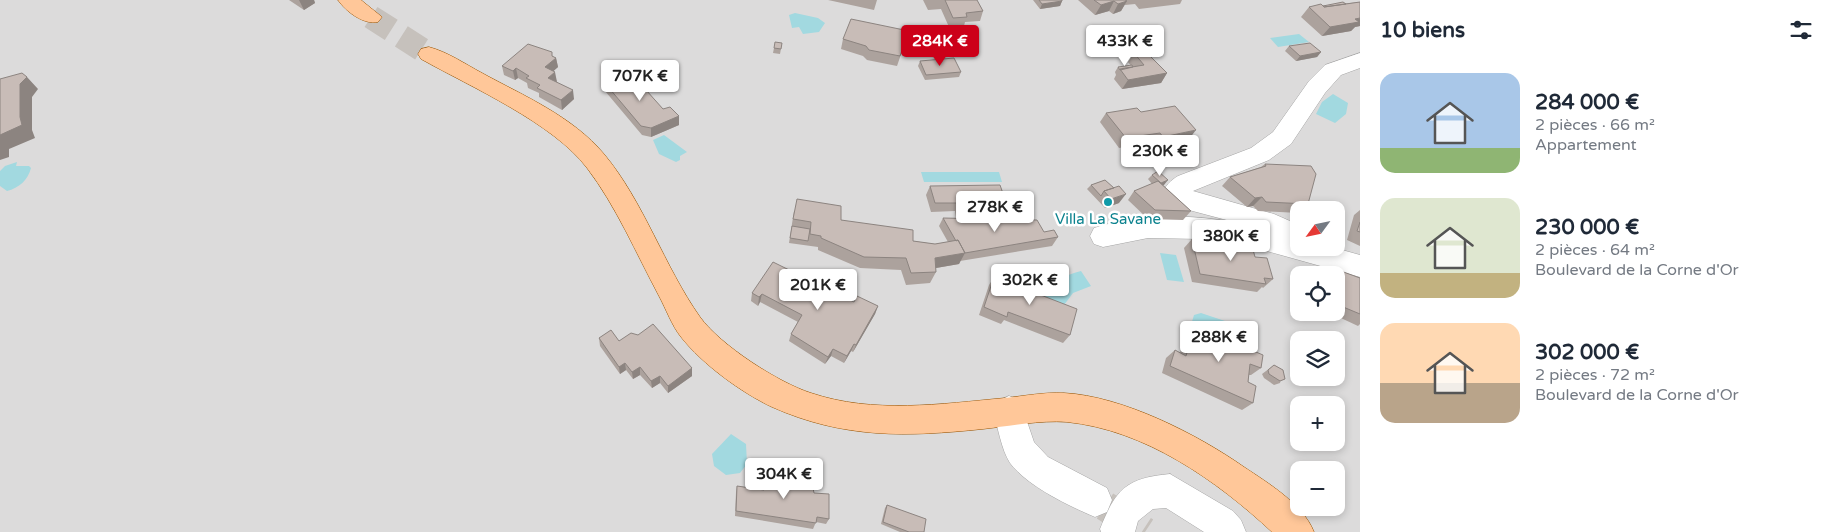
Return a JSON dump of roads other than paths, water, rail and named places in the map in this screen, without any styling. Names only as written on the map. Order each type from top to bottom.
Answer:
[{"type":"main road","points":[[348,0],[371,17]]},
{"type":"main road","points":[[429,54],[547,119],[574,138],[596,160],[614,186],[691,328],[750,380],[818,411],[856,420],[916,422],[1009,411],[1066,408],[1115,419],[1160,436],[1194,454],[1232,478],[1270,507],[1297,532]]},
{"type":"street","points":[[1290,235],[1274,224],[1215,206],[1178,198],[1175,194],[1177,189],[1267,148],[1282,138],[1317,88],[1334,70],[1360,60]]},
{"type":"street","points":[[1103,236],[1147,228],[1178,227],[1229,232],[1290,243]]},
{"type":"street","points":[[1334,256],[1360,266]]},
{"type":"street","points":[[1009,411],[1021,451],[1036,468],[1095,500]]},
{"type":"street","points":[[1118,532],[1117,529],[1126,509],[1146,492],[1170,491],[1221,524],[1230,532]]},
{"type":"water","points":[[795,13],[818,18],[825,23],[819,32],[803,34],[799,27],[792,28],[789,15]]},
{"type":"water","points":[[1299,34],[1309,42],[1278,47],[1270,38]]},
{"type":"water","points":[[1333,94],[1348,103],[1346,114],[1335,123],[1316,114],[1322,102]]},
{"type":"water","points":[[664,135],[687,152],[680,156],[680,160],[676,162],[659,154],[653,140]]},
{"type":"water","points":[[17,162],[16,166],[29,166],[31,168],[30,172],[22,183],[7,191],[0,186],[0,171],[5,166]]},
{"type":"water","points":[[921,172],[999,172],[1002,182],[924,182]]},
{"type":"water","points":[[1160,253],[1176,255],[1184,282],[1167,280]]},
{"type":"water","points":[[1081,271],[1091,286],[1073,293],[1064,305],[1043,298],[1059,280]]},
{"type":"water","points":[[1201,313],[1237,325],[1241,329],[1241,338],[1234,341],[1200,326],[1191,325],[1194,315]]},
{"type":"water","points":[[731,434],[746,444],[747,464],[740,473],[726,475],[714,466],[712,454]]},
{"type":"tunnel","points":[[371,17],[429,54]]},
{"type":"tunnel","points":[[1105,506],[1145,532]]},
{"type":"place","name":"Villa La Savane","points":[[1108,202]]}]
